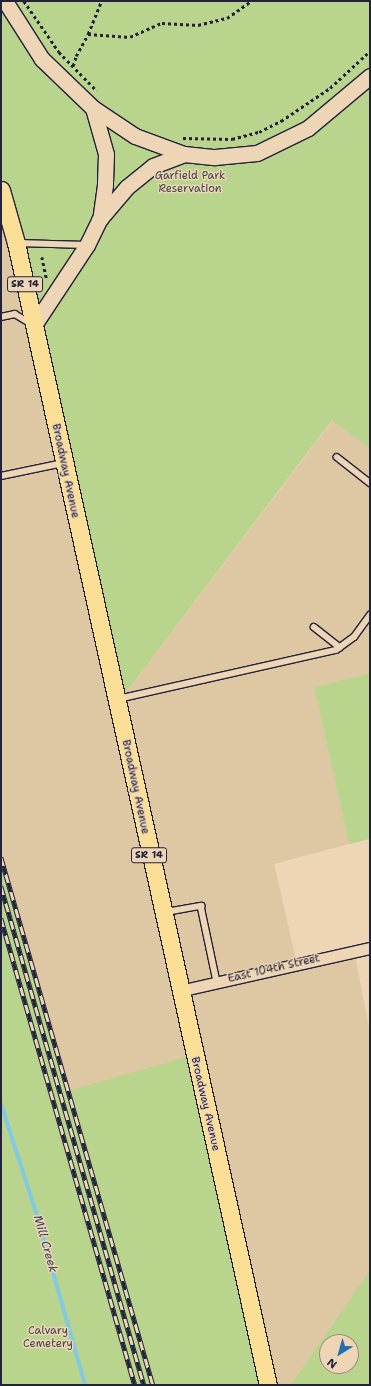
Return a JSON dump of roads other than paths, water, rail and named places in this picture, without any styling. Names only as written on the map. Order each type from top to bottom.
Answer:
[{"type":"main road","name":"Broadway Avenue","points":[[1,190],[16,242],[179,991],[268,1385]]},
{"type":"street","points":[[5,1],[42,59],[92,108],[135,136],[184,154],[215,157],[257,153],[308,128],[370,76]]},
{"type":"street","points":[[92,108],[106,154],[105,186],[100,220]]},
{"type":"street","points":[[34,325],[87,245],[100,220],[127,187],[153,166],[184,154]]},
{"type":"street","name":"East 104th Street","points":[[179,991],[370,948]]},
{"type":"lane","points":[[16,242],[87,245]]},
{"type":"lane","points":[[1,317],[15,314],[34,325]]},
{"type":"lane","points":[[337,457],[370,483]]},
{"type":"lane","points":[[1,476],[64,463]]},
{"type":"lane","points":[[115,699],[336,650],[354,637],[370,615]]},
{"type":"lane","points":[[314,627],[340,647]]},
{"type":"lane","points":[[162,913],[201,906],[217,982]]},
{"type":"waterway","name":"Mill Creek","points":[[1,1104],[35,1209],[85,1385]]},
{"type":"railway","points":[[1,857],[153,1385]]},
{"type":"railway","points":[[1,886],[144,1385]]},
{"type":"railway","points":[[1,918],[135,1385]]},
{"type":"park label","name":"Garfield Park Reservation","points":[[190,183]]},
{"type":"park label","name":"Calvary Cemetery","points":[[48,1338]]}]
